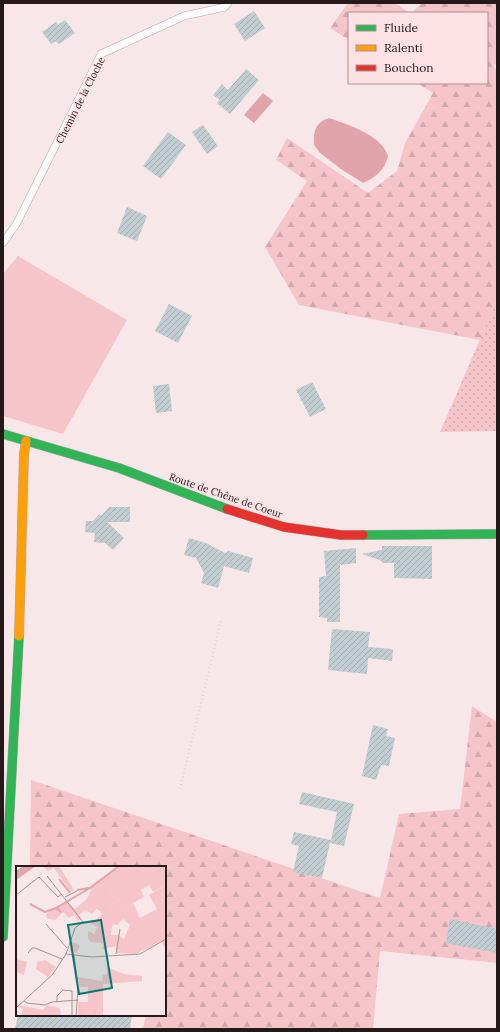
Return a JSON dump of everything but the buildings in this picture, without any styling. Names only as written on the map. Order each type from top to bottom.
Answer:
[{"type":"street","name":"Route de Chêne de Coeur","points":[[3,434],[119,468],[227,509],[284,527],[341,535],[497,534]]},
{"type":"street","points":[[3,936],[18,662],[23,462],[26,441]]},
{"type":"lane","name":"Chemin de la Cloche","points":[[3,243],[17,224],[101,54],[184,16],[225,7],[228,3]]},
{"type":"path","points":[[180,789],[221,621]]},
{"type":"green space","points":[[348,3],[394,3],[408,12],[348,12],[348,39],[330,28]]},
{"type":"green space","points":[[422,3],[497,3],[497,64],[493,66],[497,70],[497,300],[480,340],[299,305],[265,247],[307,181],[276,160],[287,138],[368,193],[397,171],[405,143],[433,93],[419,84],[488,84],[488,12],[412,12]]},
{"type":"green space","points":[[18,256],[127,320],[63,434],[3,416],[3,274]]},
{"type":"green space","points":[[497,300],[497,431],[440,432]]},
{"type":"green space","points":[[472,706],[497,722],[497,963],[380,951],[373,1029],[143,1029],[146,1016],[166,1016],[166,866],[30,866],[31,780],[380,898],[399,814],[460,809]]},
{"type":"shaded area","points":[[263,93],[273,101],[254,123],[244,115]]},
{"type":"shaded area","points":[[329,118],[363,131],[384,148],[388,156],[387,161],[376,176],[363,183],[320,153],[314,145],[316,128],[321,122]]},
{"type":"traffic: fast","points":[[3,434],[119,468],[227,509]]},
{"type":"traffic: fast","points":[[363,535],[497,534]]},
{"type":"traffic: fast","points":[[3,937],[19,636]]},
{"type":"traffic: slow","points":[[19,636],[24,454],[26,441]]},
{"type":"traffic: jam","points":[[227,509],[284,527],[341,535],[363,535]]}]
